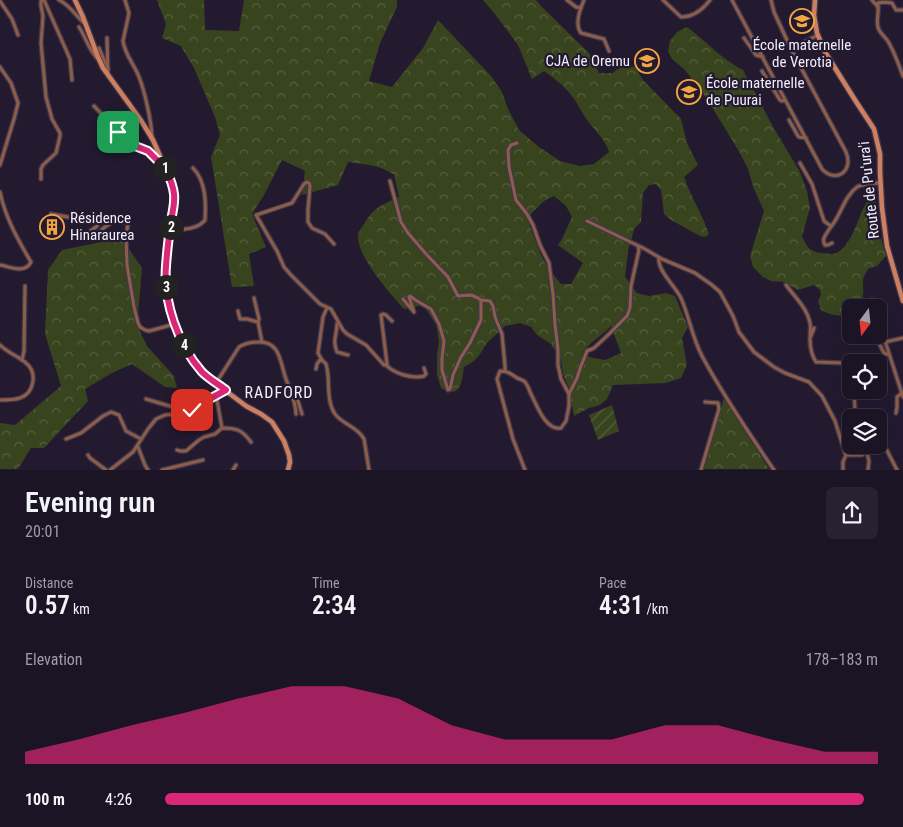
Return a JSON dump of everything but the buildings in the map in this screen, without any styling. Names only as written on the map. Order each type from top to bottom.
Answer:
[{"type":"main road","points":[[75,0],[99,60],[152,139],[163,162],[174,193],[166,277],[167,292],[175,324],[183,343],[206,376],[274,424],[284,441],[289,455],[288,470]]},
{"type":"main road","name":"Route de Pu'ura'i","points":[[815,0],[814,15],[818,36],[825,52],[874,129],[880,154],[884,228],[887,246],[903,301]]},
{"type":"street","points":[[41,179],[42,165],[56,153],[60,136],[46,98],[41,43],[41,1],[44,0],[70,59],[72,80]]},
{"type":"street","points":[[60,0],[87,26]]},
{"type":"street","points":[[125,0],[129,13],[123,41],[126,53],[139,77],[150,119],[152,139]]},
{"type":"street","points":[[567,0],[576,7],[581,8]]},
{"type":"street","points":[[584,0],[578,21],[579,30],[581,33],[604,39],[609,51]]},
{"type":"street","points":[[663,0],[681,17],[695,14],[710,0]]},
{"type":"street","points":[[732,0],[818,162],[828,174],[839,175],[845,171],[849,163],[846,152],[791,49],[774,12],[771,0]]},
{"type":"street","points":[[872,0],[878,7]]},
{"type":"street","points":[[0,1],[12,19],[18,35]]},
{"type":"street","points":[[903,10],[896,10],[892,3],[878,3],[877,24],[879,30],[889,42],[903,76]]},
{"type":"street","points":[[79,27],[95,57],[99,60]]},
{"type":"street","points":[[791,49],[818,36]]},
{"type":"street","points":[[107,38],[108,74]]},
{"type":"street","points":[[744,38],[756,55],[763,57]]},
{"type":"street","points":[[99,48],[108,74]]},
{"type":"street","points":[[0,67],[11,83],[18,103],[0,165]]},
{"type":"street","points":[[762,71],[780,100],[785,100]]},
{"type":"street","points":[[94,106],[128,142],[148,151],[157,160],[163,162]]},
{"type":"street","points":[[789,120],[798,136],[806,138]]},
{"type":"street","points":[[517,143],[511,145],[508,150],[509,167],[516,200],[533,225],[549,263],[558,365],[569,394],[566,421],[561,428],[556,429],[543,418],[526,383],[512,374],[500,371],[497,379],[513,439],[525,470]]},
{"type":"street","points":[[800,162],[812,184],[824,221],[831,226]]},
{"type":"street","points":[[170,231],[194,228],[205,220],[206,202],[200,177],[193,168]]},
{"type":"street","points":[[390,181],[401,222],[427,255],[448,277],[458,296],[471,295],[481,300],[490,301],[502,334],[505,371]]},
{"type":"street","points":[[334,244],[325,234],[312,228],[308,222],[310,186],[307,182],[292,203],[256,215],[284,267],[312,297],[333,312],[337,326],[334,339],[335,348],[337,352],[345,356],[348,355]]},
{"type":"street","points":[[832,243],[827,246],[823,243],[847,199],[855,189],[867,183],[881,183]]},
{"type":"street","points":[[0,192],[5,212],[31,262],[27,268],[22,270],[0,265]]},
{"type":"street","points":[[51,214],[96,222],[97,226],[88,233],[89,238],[92,240],[101,230],[113,222],[119,220],[128,223],[126,237],[127,265],[138,323],[140,327],[149,331],[175,324]]},
{"type":"street","points":[[587,221],[659,258],[695,273],[720,292],[739,332],[754,352],[774,367],[809,382],[822,396],[831,413],[846,456]]},
{"type":"street","points":[[569,394],[587,352],[601,342],[626,316],[630,308],[630,292],[639,250],[638,246]]},
{"type":"street","points":[[659,258],[659,265],[682,301],[701,354],[732,408],[774,470]]},
{"type":"street","points":[[786,285],[806,313],[810,327],[810,341],[816,362],[842,363]]},
{"type":"street","points":[[22,360],[24,351],[25,286]]},
{"type":"street","points":[[402,299],[414,312],[410,296],[431,308],[439,324],[444,341],[442,370],[448,390],[461,357],[481,320],[481,300]]},
{"type":"street","points":[[254,298],[262,342]]},
{"type":"street","points":[[327,308],[323,317],[318,353],[327,367],[329,394],[334,412],[362,434],[368,470]]},
{"type":"street","points":[[238,311],[240,319],[258,322]]},
{"type":"street","points":[[386,365],[388,364],[382,315],[392,321]]},
{"type":"street","points":[[336,321],[347,334],[367,345],[384,365],[391,370],[420,378],[426,374],[424,368]]},
{"type":"street","points":[[810,341],[814,328]]},
{"type":"street","points":[[888,341],[903,338]]},
{"type":"street","points":[[216,383],[239,347],[262,342],[273,346],[278,353],[296,414]]},
{"type":"street","points":[[880,344],[884,353],[889,356]]},
{"type":"street","points":[[886,344],[902,395],[897,397],[896,413]]},
{"type":"street","points":[[0,346],[28,364],[34,378],[31,388],[26,394],[19,398],[0,400]]},
{"type":"street","points":[[316,369],[317,364],[322,360]]},
{"type":"street","points":[[88,455],[108,470],[134,452],[152,423],[160,417],[192,410],[226,390]]},
{"type":"street","points":[[290,390],[297,398],[302,414]]},
{"type":"street","points":[[216,395],[222,428]]},
{"type":"street","points":[[146,399],[173,407],[192,410]]},
{"type":"street","points":[[701,470],[719,409],[718,402],[705,402]]},
{"type":"street","points":[[66,439],[81,433],[107,413],[114,413],[118,415],[126,431],[141,439]]},
{"type":"street","points":[[177,450],[186,451],[204,437],[215,434],[222,428],[237,429],[251,442]]},
{"type":"street","points":[[138,447],[148,470]]},
{"type":"street","points":[[887,450],[897,470]]},
{"type":"street","points":[[846,456],[863,454]]},
{"type":"street","points":[[868,454],[868,470]]},
{"type":"street","points":[[843,470],[843,462],[846,456]]},
{"type":"street","points":[[162,470],[203,460]]},
{"type":"street","points":[[233,470],[236,465]]},
{"type":"green space","points":[[157,0],[204,0],[205,30],[239,31],[244,0],[397,0],[397,7],[380,43],[369,81],[392,87],[423,48],[438,20],[491,76],[502,92],[519,130],[560,161],[580,166],[594,164],[609,152],[605,143],[587,120],[575,100],[561,84],[544,71],[532,79],[518,45],[483,0],[536,0],[589,53],[599,73],[613,73],[624,67],[635,67],[643,80],[681,119],[687,143],[698,165],[684,177],[709,234],[705,237],[700,236],[664,214],[661,190],[656,184],[649,185],[643,193],[641,222],[634,229],[628,251],[625,277],[637,293],[649,296],[666,293],[675,296],[688,327],[682,338],[687,365],[681,378],[666,383],[613,385],[607,399],[600,405],[589,408],[574,416],[561,360],[551,344],[537,335],[531,327],[520,323],[505,326],[487,343],[474,361],[464,367],[461,383],[457,390],[453,392],[441,388],[437,375],[439,341],[436,324],[423,305],[404,309],[375,274],[362,253],[358,235],[368,218],[375,210],[399,197],[394,175],[372,165],[348,162],[338,185],[302,195],[305,171],[282,160],[252,214],[266,247],[249,254],[254,286],[232,287],[211,157],[220,135],[215,117],[194,68],[181,46],[162,38],[166,24]],"holes":[[[554,196],[566,206],[572,217],[558,245],[583,263],[571,284],[561,284],[546,264],[527,218],[544,201]],[[611,326],[621,353],[605,360],[589,357],[583,352]]]},
{"type":"green space","points":[[687,27],[735,66],[743,70],[772,125],[800,172],[807,191],[810,208],[802,236],[809,248],[821,253],[833,254],[839,252],[844,248],[852,235],[871,195],[875,197],[880,235],[886,256],[877,266],[867,270],[863,280],[862,299],[842,299],[842,315],[832,315],[821,310],[818,301],[821,295],[820,290],[814,285],[798,290],[783,282],[771,281],[763,277],[753,267],[750,256],[764,211],[740,153],[707,99],[685,70],[672,59],[668,51],[670,41],[677,32]]},
{"type":"green space","points":[[121,238],[142,268],[137,325],[147,346],[174,376],[177,388],[165,387],[132,364],[112,373],[85,389],[88,401],[44,448],[31,448],[18,469],[0,469],[0,423],[15,425],[61,386],[45,334],[48,270],[62,250]]},
{"type":"green space","points":[[724,398],[769,469],[704,469]]},
{"type":"green space","points":[[612,405],[619,431],[598,440],[589,415]]},
{"type":"place","name":"École maternelle de Verotia","points":[[802,21]]},
{"type":"place","name":"CJA de Oremu","points":[[647,61]]},
{"type":"place","name":"École maternelle de Puurai","points":[[689,92]]},
{"type":"place","name":"Résidence Hinaraurea","points":[[52,227]]},
{"type":"district","name":"RADFORD","points":[[279,392]]},
{"type":"route","points":[[118,132],[130,144],[148,151],[157,160],[163,162],[173,189],[174,205],[166,264],[167,292],[172,316],[183,343],[198,367],[212,381],[226,390],[192,410]]}]
